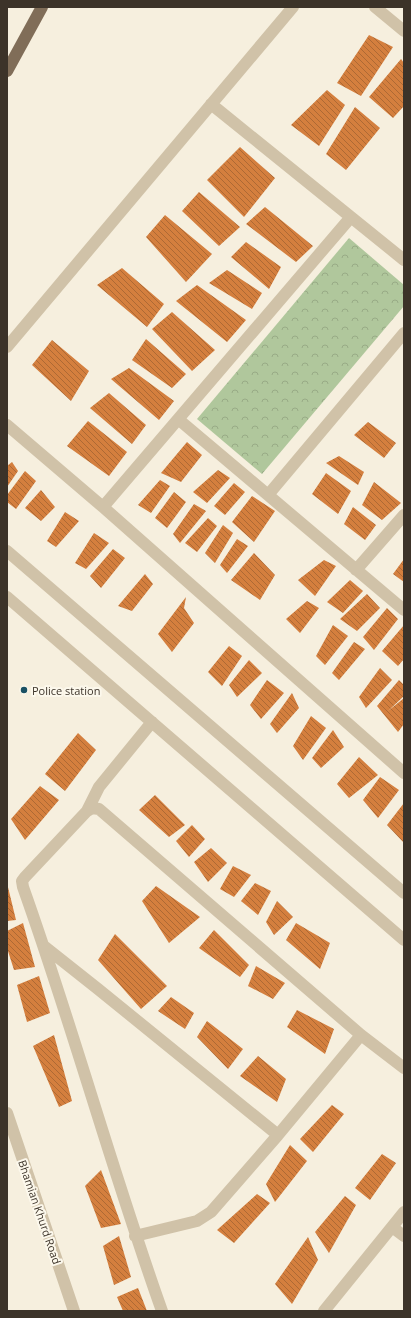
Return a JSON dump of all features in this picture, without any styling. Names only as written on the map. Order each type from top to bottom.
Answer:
[{"type":"main road","points":[[7,71],[42,7]]},
{"type":"street","points":[[7,347],[293,7]]},
{"type":"street","points":[[375,7],[404,31]]},
{"type":"street","points":[[211,104],[404,260]]},
{"type":"street","points":[[103,508],[351,217]]},
{"type":"street","points":[[268,495],[404,333]]},
{"type":"street","points":[[178,419],[404,610]]},
{"type":"street","points":[[7,425],[404,773]]},
{"type":"street","points":[[356,570],[404,515]]},
{"type":"street","points":[[7,552],[404,892]]},
{"type":"street","points":[[7,597],[404,940]]},
{"type":"street","points":[[152,722],[99,787],[87,811],[22,881],[135,1236],[162,1311]]},
{"type":"street","points":[[87,811],[92,808],[99,809],[361,1035],[404,1068]]},
{"type":"street","points":[[44,947],[278,1135]]},
{"type":"street","points":[[135,1236],[197,1221],[210,1212],[278,1135],[361,1035]]},
{"type":"street","name":"Bhamian Khurd Road","points":[[7,1114],[74,1311]]},
{"type":"street","points":[[324,1311],[404,1212]]},
{"type":"street","points":[[392,1227],[404,1236]]},
{"type":"green space","points":[[349,238],[404,285],[404,306],[262,474],[197,419]]},
{"type":"building","points":[[369,35],[393,47],[361,96],[337,83]]},
{"type":"building","points":[[401,59],[404,63],[404,106],[393,118],[369,97]]},
{"type":"building","points":[[327,90],[345,105],[319,146],[291,125]]},
{"type":"building","points":[[355,107],[380,128],[346,170],[326,154]]},
{"type":"building","points":[[240,147],[275,178],[244,217],[207,180]]},
{"type":"building","points":[[199,192],[240,227],[219,246],[182,211]]},
{"type":"building","points":[[265,207],[313,246],[296,262],[246,224]]},
{"type":"building","points":[[165,215],[212,254],[186,282],[146,237]]},
{"type":"building","points":[[246,242],[281,267],[269,289],[231,257]]},
{"type":"building","points":[[122,268],[164,304],[147,327],[97,285]]},
{"type":"building","points":[[227,270],[262,293],[252,309],[209,283]]},
{"type":"building","points":[[197,285],[246,320],[227,342],[176,301]]},
{"type":"building","points":[[172,312],[215,350],[192,371],[152,329]]},
{"type":"building","points":[[146,339],[186,374],[172,388],[132,360]]},
{"type":"building","points":[[52,340],[89,371],[71,401],[32,365]]},
{"type":"building","points":[[129,368],[174,401],[159,420],[111,379]]},
{"type":"building","points":[[109,393],[146,425],[132,444],[90,408]]},
{"type":"building","points":[[88,421],[127,452],[109,476],[67,446]]},
{"type":"building","points":[[368,422],[396,443],[384,458],[354,435]]},
{"type":"building","points":[[187,442],[202,455],[181,482],[161,473]]},
{"type":"building","points":[[339,456],[364,472],[358,485],[326,463]]},
{"type":"building","points":[[12,462],[18,471],[7,487],[7,466]]},
{"type":"building","points":[[218,470],[230,478],[207,503],[193,492]]},
{"type":"building","points":[[25,471],[36,481],[16,509],[7,502],[7,495]]},
{"type":"building","points":[[326,473],[351,491],[338,514],[312,494]]},
{"type":"building","points":[[160,480],[170,486],[151,513],[138,505]]},
{"type":"building","points":[[374,482],[401,503],[382,520],[362,505]]},
{"type":"building","points":[[234,483],[245,492],[225,515],[214,506]]},
{"type":"building","points":[[41,490],[55,507],[41,521],[25,508]]},
{"type":"building","points":[[174,492],[186,502],[167,528],[155,518]]},
{"type":"building","points":[[252,496],[275,511],[254,542],[232,522]]},
{"type":"building","points":[[194,504],[206,511],[180,543],[173,534]]},
{"type":"building","points":[[353,507],[376,525],[365,540],[344,524]]},
{"type":"building","points":[[65,512],[79,521],[56,547],[47,541]]},
{"type":"building","points":[[208,518],[217,526],[197,552],[185,543]]},
{"type":"building","points":[[223,525],[233,533],[215,563],[205,553]]},
{"type":"building","points":[[94,533],[109,543],[86,569],[75,563]]},
{"type":"building","points":[[237,539],[248,546],[227,573],[220,565]]},
{"type":"building","points":[[113,549],[125,558],[101,588],[90,576]]},
{"type":"building","points":[[254,553],[275,575],[260,600],[231,580]]},
{"type":"building","points":[[404,559],[404,582],[393,574]]},
{"type":"building","points":[[324,560],[336,566],[315,596],[298,580]]},
{"type":"building","points":[[145,574],[153,584],[132,611],[118,606]]},
{"type":"building","points":[[350,580],[363,591],[343,613],[327,602]]},
{"type":"building","points":[[367,594],[380,608],[357,631],[340,619]]},
{"type":"building","points":[[186,597],[184,608],[194,623],[172,652],[158,634]]},
{"type":"building","points":[[307,601],[319,608],[300,633],[286,619]]},
{"type":"building","points":[[387,608],[398,619],[374,650],[363,637]]},
{"type":"building","points":[[333,625],[348,636],[325,665],[316,656]]},
{"type":"building","points":[[404,625],[404,659],[398,666],[382,651]]},
{"type":"building","points":[[354,642],[365,649],[339,680],[332,673]]},
{"type":"building","points":[[229,646],[242,656],[222,686],[208,672]]},
{"type":"building","points":[[249,660],[262,673],[237,697],[229,685]]},
{"type":"building","points":[[380,668],[392,680],[366,708],[359,697]]},
{"type":"building","points":[[267,680],[284,693],[261,719],[250,705]]},
{"type":"building","points":[[399,680],[404,685],[404,696],[388,711],[404,698],[404,724],[398,732],[377,706]]},
{"type":"building","points":[[292,693],[299,708],[277,733],[270,724]]},
{"type":"building","points":[[311,716],[326,728],[303,760],[293,746]]},
{"type":"building","points":[[333,730],[344,747],[321,768],[312,758]]},
{"type":"building","points":[[78,733],[96,750],[65,791],[45,774]]},
{"type":"building","points":[[359,757],[378,775],[349,798],[337,784]]},
{"type":"building","points":[[380,777],[399,790],[378,818],[363,800]]},
{"type":"building","points":[[40,786],[59,800],[25,840],[11,819]]},
{"type":"building","points":[[155,795],[185,825],[169,837],[139,810]]},
{"type":"building","points":[[404,803],[404,843],[387,825]]},
{"type":"building","points":[[192,825],[205,839],[189,857],[176,841]]},
{"type":"building","points":[[211,848],[227,863],[208,882],[194,862]]},
{"type":"building","points":[[233,866],[251,875],[234,897],[220,889]]},
{"type":"building","points":[[7,883],[16,920],[7,921]]},
{"type":"building","points":[[255,883],[271,891],[258,915],[241,901]]},
{"type":"building","points":[[156,886],[200,917],[169,943],[142,901]]},
{"type":"building","points":[[277,901],[293,917],[274,935],[266,922]]},
{"type":"building","points":[[23,923],[35,967],[14,970],[7,948],[7,931]]},
{"type":"building","points":[[296,923],[330,943],[320,969],[286,940]]},
{"type":"building","points":[[214,930],[249,965],[240,977],[199,948]]},
{"type":"building","points":[[115,934],[167,986],[141,1009],[98,960]]},
{"type":"building","points":[[256,966],[285,983],[273,999],[248,986]]},
{"type":"building","points":[[39,976],[50,1013],[27,1022],[17,985]]},
{"type":"building","points":[[171,997],[194,1013],[185,1029],[158,1011]]},
{"type":"building","points":[[297,1010],[334,1029],[325,1054],[287,1027]]},
{"type":"building","points":[[207,1021],[243,1049],[228,1069],[197,1037]]},
{"type":"building","points":[[54,1035],[72,1101],[59,1107],[33,1046]]},
{"type":"building","points":[[258,1056],[286,1079],[277,1102],[240,1076]]},
{"type":"building","points":[[332,1105],[344,1114],[313,1152],[300,1139]]},
{"type":"building","points":[[290,1145],[307,1161],[275,1202],[266,1184]]},
{"type":"building","points":[[382,1154],[396,1163],[370,1200],[355,1188]]},
{"type":"building","points":[[101,1170],[121,1224],[101,1228],[85,1186]]},
{"type":"building","points":[[257,1194],[270,1203],[234,1243],[217,1230]]},
{"type":"building","points":[[345,1196],[356,1205],[329,1253],[315,1232]]},
{"type":"building","points":[[119,1236],[131,1277],[114,1285],[103,1246]]},
{"type":"building","points":[[308,1237],[318,1260],[292,1304],[275,1284]]},
{"type":"building","points":[[138,1288],[147,1311],[123,1311],[117,1297]]},
{"type":"place","name":"Police station","points":[[24,690]]}]
